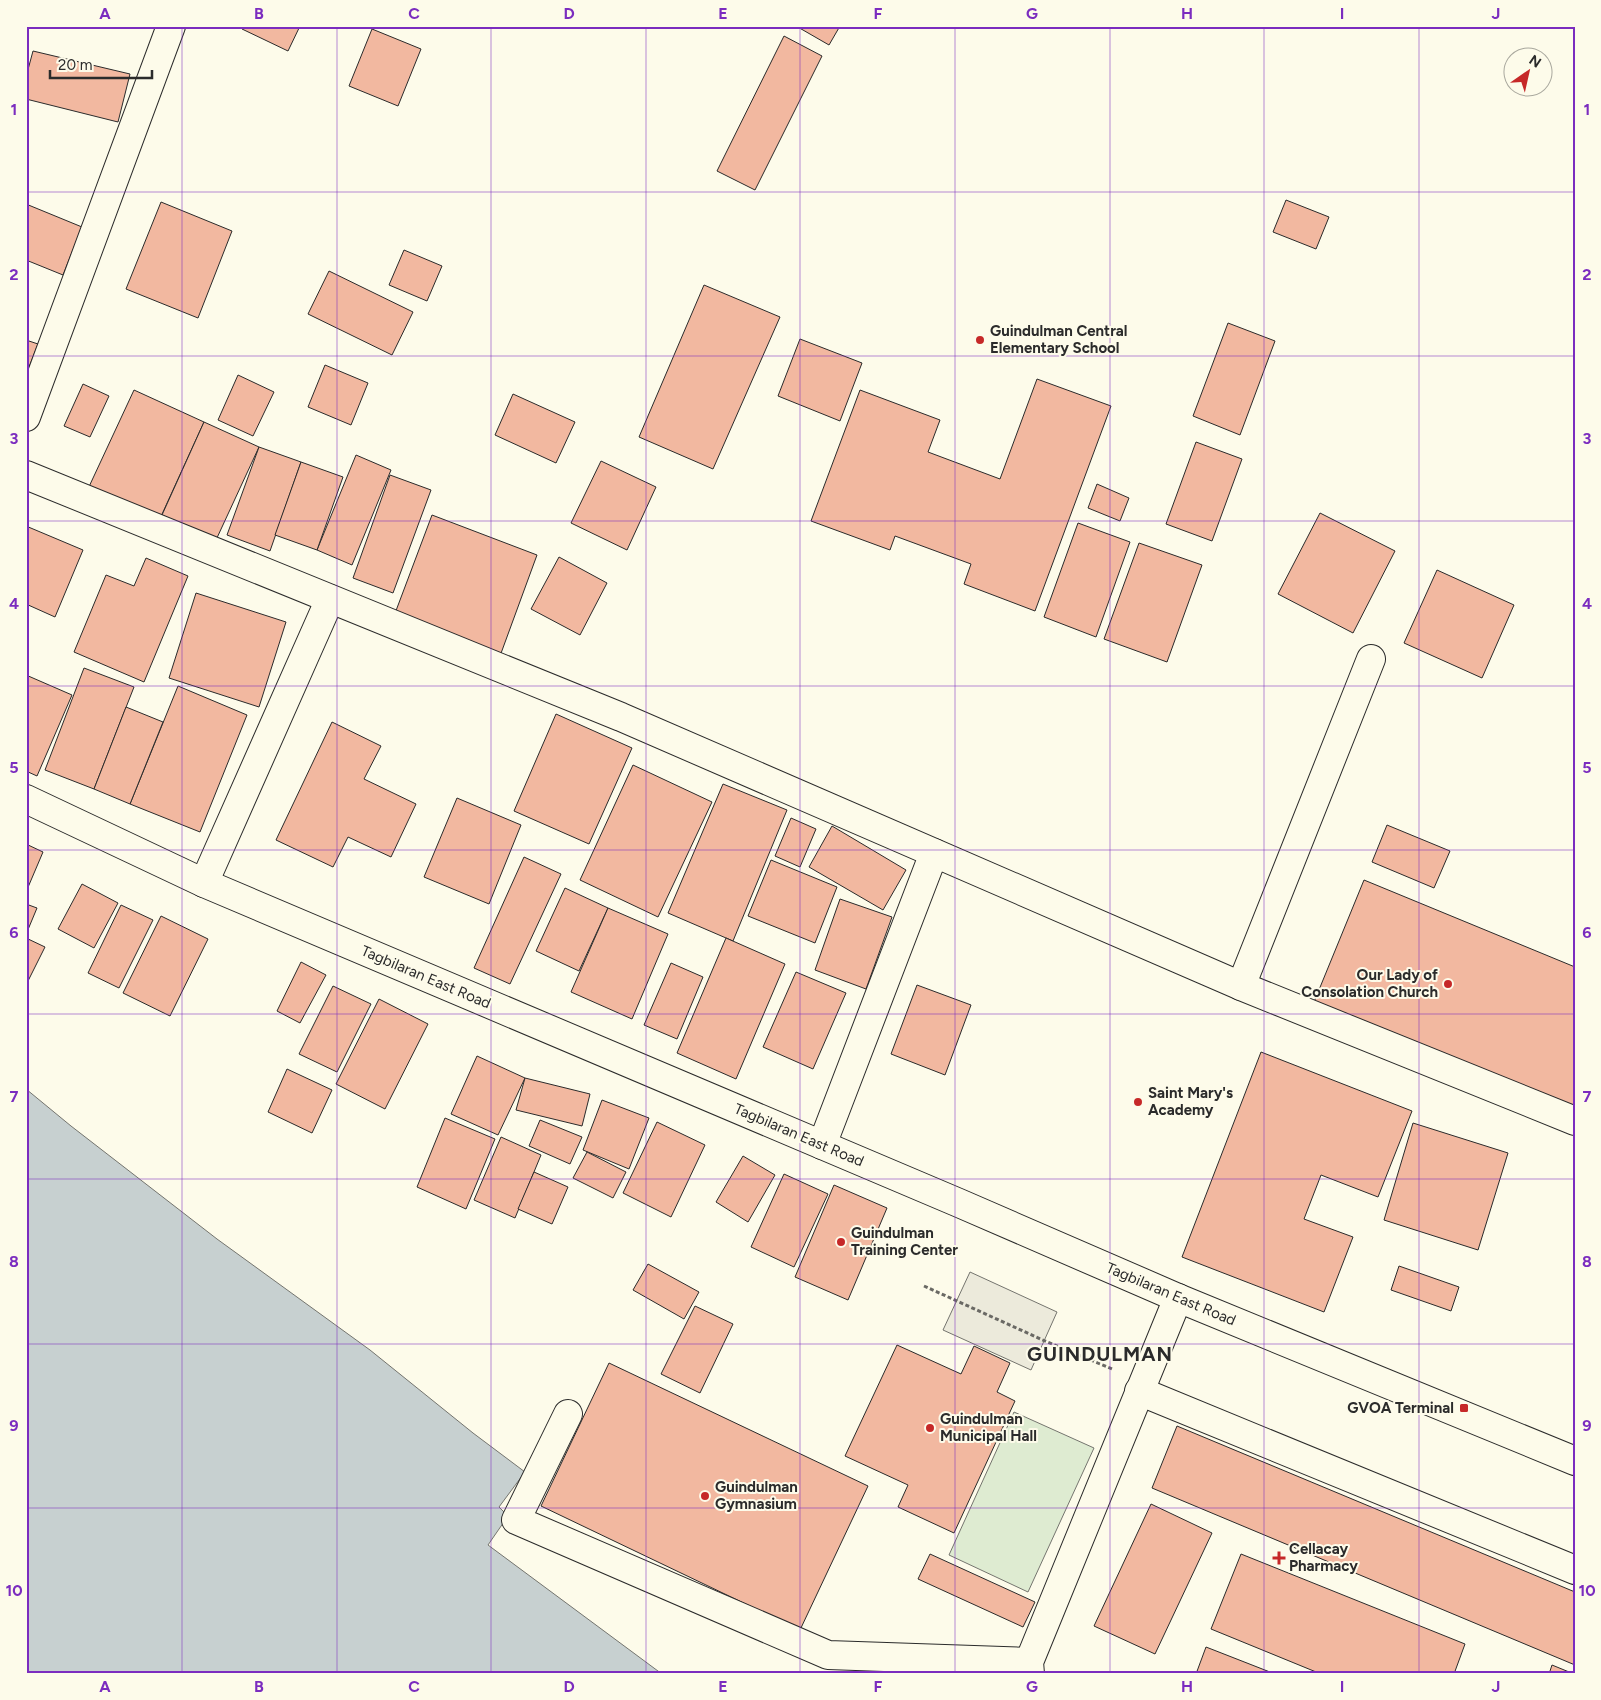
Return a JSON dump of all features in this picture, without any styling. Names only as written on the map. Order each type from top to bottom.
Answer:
[{"type":"street","points":[[26,417],[171,26]]},
{"type":"street","points":[[26,475],[621,717],[1241,986],[1575,1121]]},
{"type":"street","points":[[204,883],[330,599]]},
{"type":"street","points":[[1241,986],[1371,659]]},
{"type":"street","name":"Tagbilaran East Road","points":[[26,799],[204,883],[1178,1298],[1575,1461]]},
{"type":"street","points":[[822,1145],[934,853]]},
{"type":"street","points":[[568,1414],[516,1520],[828,1655],[1030,1668],[1178,1298]]},
{"type":"street","points":[[1139,1392],[1575,1570]]},
{"type":"path","points":[[924,1286],[1044,1341],[1112,1369]]},
{"type":"green space","points":[[1014,1412],[1094,1448],[1028,1592],[949,1555]]},
{"type":"shaded area","points":[[26,1089],[217,1239],[370,1350],[473,1433],[525,1472],[499,1507],[508,1516],[488,1545],[662,1674],[26,1674]]},
{"type":"shaded area","points":[[970,1272],[1057,1312],[1031,1370],[943,1330]]},
{"type":"building","points":[[243,26],[300,26],[288,51],[242,29]]},
{"type":"building","points":[[796,26],[840,26],[829,45]]},
{"type":"building","points":[[372,29],[421,49],[398,106],[349,86]]},
{"type":"building","points":[[784,36],[822,56],[755,190],[717,171]]},
{"type":"building","points":[[33,51],[130,74],[118,122],[26,99],[26,77]]},
{"type":"building","points":[[1286,200],[1329,217],[1316,249],[1273,232]]},
{"type":"building","points":[[161,202],[232,231],[198,318],[126,289]]},
{"type":"building","points":[[26,204],[82,227],[63,275],[26,260]]},
{"type":"building","points":[[404,250],[442,266],[427,301],[389,285]]},
{"type":"building","points":[[329,271],[413,312],[392,355],[308,314]]},
{"type":"building","points":[[704,285],[780,317],[713,469],[639,437]]},
{"type":"building","points":[[1228,323],[1275,341],[1240,435],[1193,416]]},
{"type":"building","points":[[800,339],[862,363],[840,421],[778,396]]},
{"type":"building","points":[[26,340],[38,344],[26,375]]},
{"type":"building","points":[[325,365],[368,383],[351,425],[308,407]]},
{"type":"building","points":[[238,375],[274,392],[253,436],[218,420]]},
{"type":"building","points":[[1037,379],[1111,406],[1035,611],[964,584],[971,564],[895,536],[890,550],[811,521],[860,390],[940,420],[928,452],[1000,479]]},
{"type":"building","points":[[83,384],[109,396],[90,437],[64,426]]},
{"type":"building","points":[[134,390],[204,422],[158,523],[87,491]]},
{"type":"building","points":[[513,394],[575,422],[556,463],[495,435]]},
{"type":"building","points":[[204,422],[259,447],[216,540],[162,515]]},
{"type":"building","points":[[1196,442],[1242,459],[1212,541],[1166,524]]},
{"type":"building","points":[[259,447],[301,462],[270,551],[227,535]]},
{"type":"building","points":[[356,455],[391,470],[352,565],[317,550]]},
{"type":"building","points":[[601,461],[656,487],[627,550],[571,523]]},
{"type":"building","points":[[301,462],[343,477],[317,550],[275,535]]},
{"type":"building","points":[[390,475],[431,490],[393,593],[353,578]]},
{"type":"building","points":[[1097,484],[1129,498],[1120,521],[1088,508]]},
{"type":"building","points":[[1320,513],[1395,551],[1353,633],[1278,594]]},
{"type":"building","points":[[432,515],[537,555],[500,656],[394,616]]},
{"type":"building","points":[[1078,523],[1130,542],[1096,637],[1044,617]]},
{"type":"building","points":[[26,526],[83,550],[55,617],[26,604]]},
{"type":"building","points":[[1139,543],[1202,565],[1167,662],[1104,639]]},
{"type":"building","points":[[559,557],[607,583],[580,635],[531,609]]},
{"type":"building","points":[[146,558],[188,576],[144,682],[74,652],[106,575],[134,586]]},
{"type":"building","points":[[1437,570],[1514,605],[1482,678],[1404,643]]},
{"type":"building","points":[[196,593],[286,622],[259,707],[169,678]]},
{"type":"building","points":[[84,668],[134,687],[94,789],[45,770]]},
{"type":"building","points":[[26,675],[72,695],[37,776],[26,771]]},
{"type":"building","points":[[178,686],[247,715],[200,832],[130,804]]},
{"type":"building","points":[[126,707],[163,722],[130,804],[94,789]]},
{"type":"building","points":[[556,714],[632,748],[589,844],[514,811]]},
{"type":"building","points":[[332,722],[381,746],[364,779],[416,804],[391,857],[348,837],[333,867],[276,840]]},
{"type":"building","points":[[633,765],[712,802],[658,917],[580,880]]},
{"type":"building","points":[[723,784],[787,810],[733,941],[668,913]]},
{"type":"building","points":[[457,798],[521,825],[489,904],[424,877]]},
{"type":"building","points":[[791,818],[816,829],[800,867],[775,856]]},
{"type":"building","points":[[1387,825],[1450,851],[1434,888],[1372,862]]},
{"type":"building","points":[[832,826],[906,870],[883,910],[809,867]]},
{"type":"building","points":[[26,844],[43,852],[26,892]]},
{"type":"building","points":[[524,857],[561,874],[510,984],[474,968]]},
{"type":"building","points":[[771,860],[837,887],[815,943],[748,916]]},
{"type":"building","name":"Our Lady of Consolation Church","points":[[1364,880],[1575,967],[1575,1109],[1314,1002]]},
{"type":"building","points":[[82,884],[118,903],[94,948],[58,929]]},
{"type":"building","points":[[565,888],[608,908],[579,971],[536,951]]},
{"type":"building","points":[[840,899],[892,917],[866,989],[815,970]]},
{"type":"building","points":[[26,904],[37,908],[27,932],[26,932]]},
{"type":"building","points":[[121,905],[153,920],[119,988],[88,973]]},
{"type":"building","points":[[608,908],[668,934],[632,1019],[571,992]]},
{"type":"building","points":[[161,916],[208,939],[170,1016],[123,993]]},
{"type":"building","points":[[26,938],[45,947],[26,985]]},
{"type":"building","points":[[726,938],[785,964],[736,1079],[677,1053]]},
{"type":"building","points":[[301,962],[326,975],[300,1023],[277,1011]]},
{"type":"building","points":[[671,963],[703,977],[677,1039],[644,1025]]},
{"type":"building","points":[[796,972],[846,993],[813,1069],[763,1047]]},
{"type":"building","points":[[917,985],[971,1005],[945,1075],[891,1054]]},
{"type":"building","points":[[333,986],[371,1004],[337,1072],[299,1054]]},
{"type":"building","points":[[379,999],[428,1024],[385,1109],[336,1084]]},
{"type":"building","points":[[1261,1052],[1412,1111],[1378,1197],[1321,1175],[1304,1219],[1353,1237],[1324,1312],[1182,1257]]},
{"type":"building","points":[[477,1056],[525,1078],[498,1135],[451,1114]]},
{"type":"building","points":[[287,1069],[332,1090],[312,1133],[268,1112]]},
{"type":"building","points":[[525,1078],[590,1094],[582,1126],[516,1110]]},
{"type":"building","points":[[602,1100],[649,1118],[629,1169],[583,1150]]},
{"type":"building","points":[[445,1118],[495,1139],[466,1209],[417,1187]]},
{"type":"building","points":[[540,1120],[582,1137],[570,1164],[529,1146]]},
{"type":"building","points":[[657,1122],[705,1145],[671,1217],[623,1193]]},
{"type":"building","points":[[1413,1123],[1508,1153],[1478,1250],[1384,1220]]},
{"type":"building","points":[[501,1137],[541,1155],[515,1218],[474,1200]]},
{"type":"building","points":[[587,1152],[626,1172],[613,1198],[573,1178]]},
{"type":"building","points":[[743,1156],[775,1175],[748,1222],[716,1202]]},
{"type":"building","points":[[534,1172],[568,1187],[552,1224],[518,1209]]},
{"type":"building","points":[[784,1174],[828,1194],[794,1267],[751,1247]]},
{"type":"building","name":"Guindulman Training Center","points":[[834,1185],[887,1208],[848,1300],[795,1277]]},
{"type":"building","points":[[648,1264],[699,1292],[684,1319],[633,1290]]},
{"type":"building","points":[[1399,1266],[1459,1287],[1451,1311],[1391,1290]]},
{"type":"building","points":[[695,1306],[733,1324],[700,1393],[661,1374]]},
{"type":"building","name":"Guindulman Municipal Hall","points":[[897,1345],[961,1374],[974,1346],[1010,1363],[997,1392],[1015,1401],[954,1533],[898,1507],[908,1485],[845,1456]]},
{"type":"building","name":"Guindulman Gymnasium","points":[[609,1363],[868,1486],[800,1630],[541,1506]]},
{"type":"building","points":[[1177,1426],[1575,1592],[1575,1665],[1152,1488]]},
{"type":"building","points":[[1151,1504],[1212,1533],[1155,1654],[1094,1626]]},
{"type":"building","points":[[930,1554],[1035,1602],[1023,1627],[918,1579]]},
{"type":"building","points":[[1241,1554],[1465,1644],[1454,1674],[1321,1674],[1211,1629]]},
{"type":"building","points":[[1206,1647],[1275,1674],[1196,1674]]},
{"type":"building","points":[[1552,1665],[1574,1674],[1549,1674]]},
{"type":"place","name":"Guindulman Central Elementary School","points":[[980,340]]},
{"type":"place","name":"Our Lady of Consolation Church","points":[[1448,984]]},
{"type":"place","name":"Saint Mary's Academy","points":[[1138,1102]]},
{"type":"place","name":"Guindulman Training Center","points":[[841,1242]]},
{"type":"place","name":"GVOA Terminal","points":[[1464,1408]]},
{"type":"place","name":"Guindulman Municipal Hall","points":[[930,1428]]},
{"type":"place","name":"Guindulman Gymnasium","points":[[705,1496]]},
{"type":"place","name":"Cellacay Pharmacy","points":[[1279,1558]]},
{"type":"district","name":"GUINDULMAN","points":[[1100,1354]]}]
